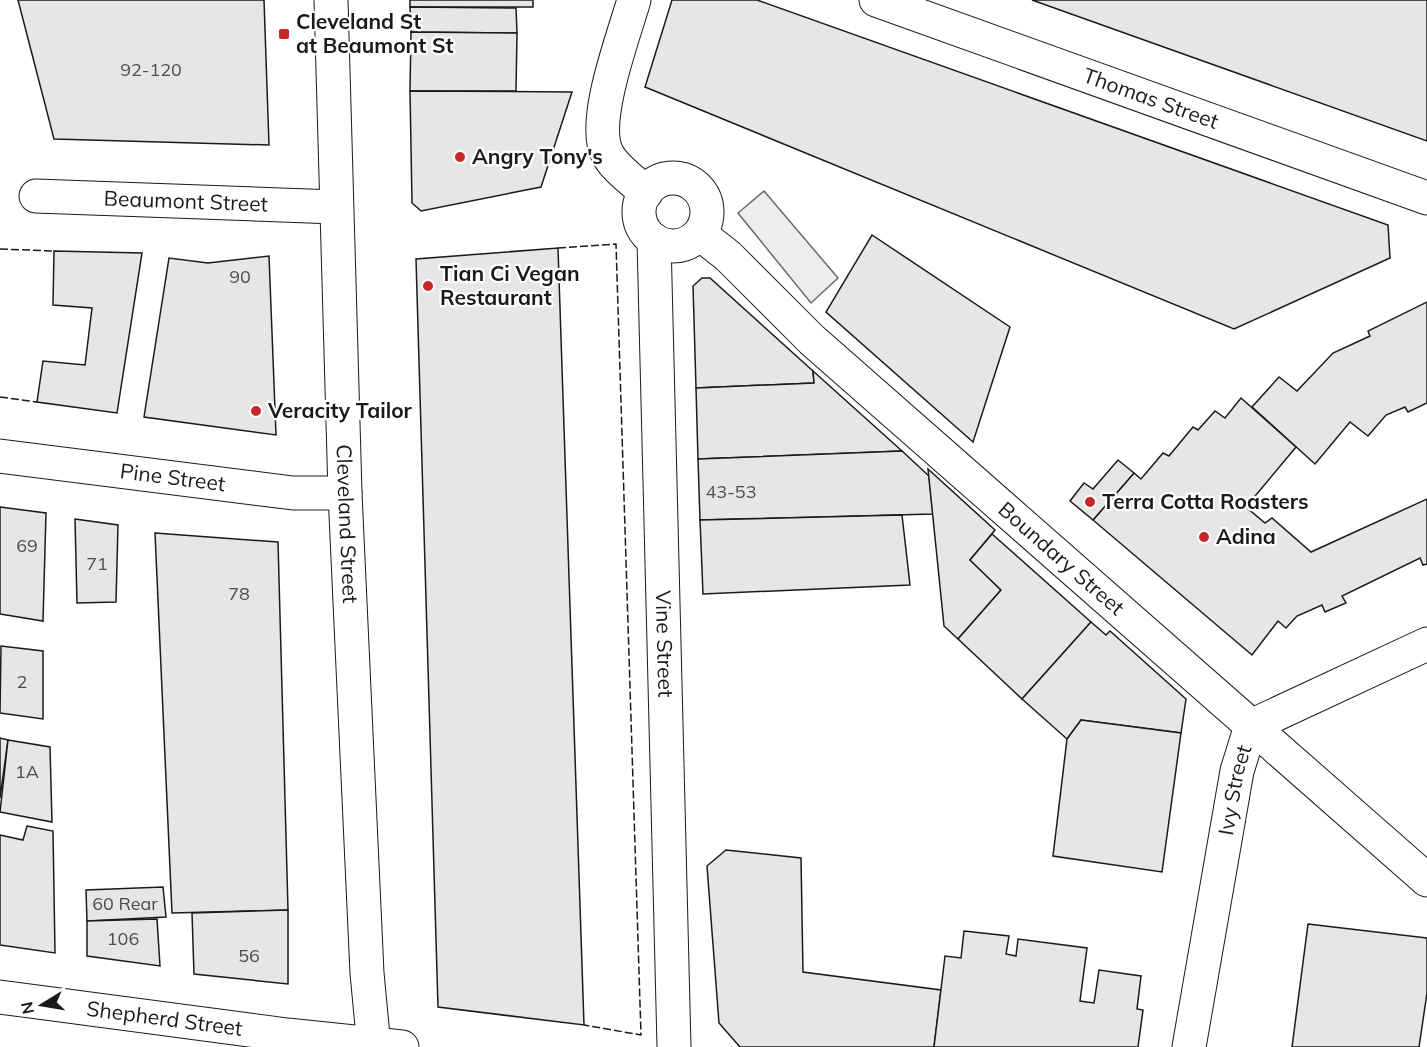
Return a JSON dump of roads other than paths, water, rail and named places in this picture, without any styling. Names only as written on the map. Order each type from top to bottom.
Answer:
[{"type":"street","name":"Cleveland Street","points":[[331,0],[345,493],[367,973],[383,1046]]},
{"type":"street","points":[[634,0],[606,103],[602,137],[611,159],[646,193]]},
{"type":"street","name":"Thomas Street","points":[[876,0],[1427,198]]},
{"type":"street","points":[[674,178],[697,188],[702,194],[707,210],[707,218],[700,234],[680,246],[664,245],[654,240],[643,228],[641,219],[641,201],[646,193],[658,182],[674,178]]},
{"type":"street","name":"Beaumont Street","points":[[36,195],[336,207]]},
{"type":"street","name":"Boundary Street","points":[[700,234],[739,266],[812,340],[1427,880]]},
{"type":"street","name":"Vine Street","points":[[654,240],[674,1047]]},
{"type":"street","name":"Pine Street","points":[[0,456],[293,493],[345,493]]},
{"type":"street","name":"Ivy Street","points":[[1189,1047],[1235,783],[1251,726],[1427,644]]},
{"type":"street","name":"Shepherd Street","points":[[0,997],[383,1046]]},
{"type":"place","name":"Cleveland St at Beaumont St","points":[[284,34]]},
{"type":"place","name":"Angry Tony's","points":[[460,157]]},
{"type":"place","name":"Tian Ci Vegan Restaurant","points":[[428,286]]},
{"type":"place","name":"Veracity Tailor","points":[[256,411]]},
{"type":"place","name":"Terra Cotta Roasters","points":[[1090,502]]},
{"type":"place","name":"Adina","points":[[1204,537]]}]
